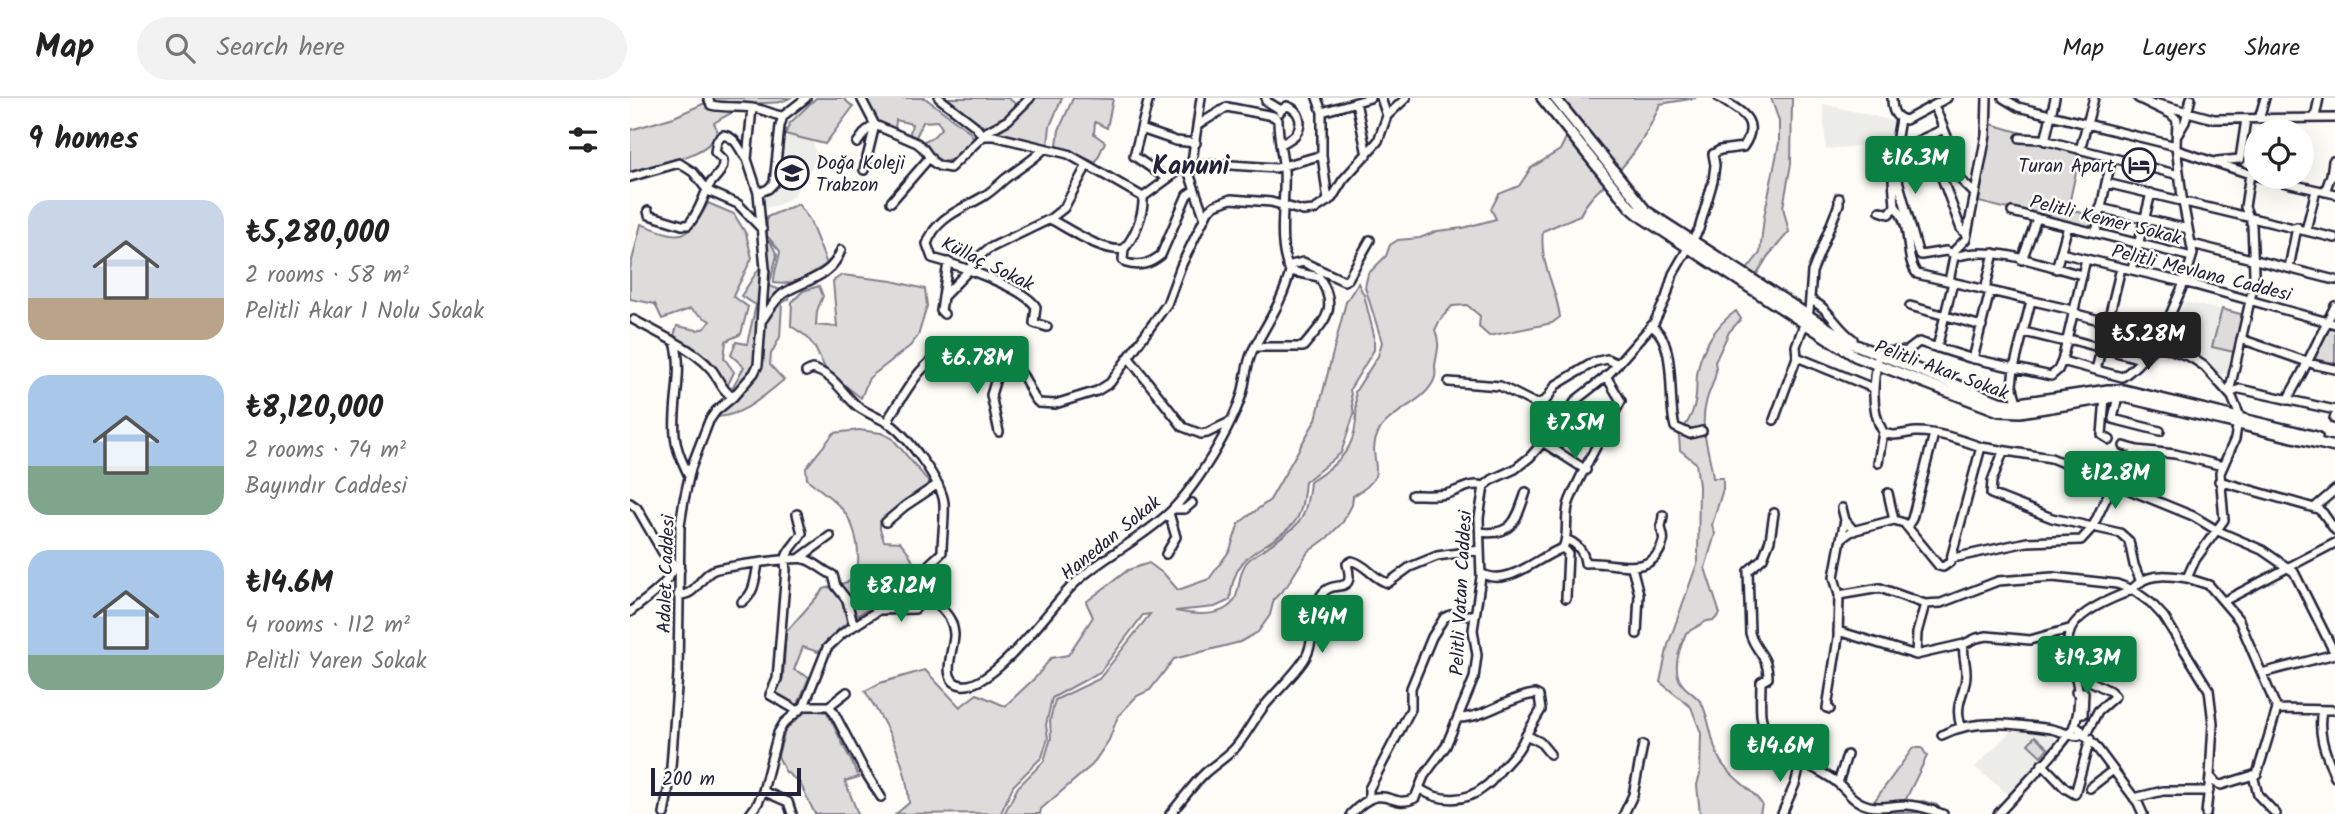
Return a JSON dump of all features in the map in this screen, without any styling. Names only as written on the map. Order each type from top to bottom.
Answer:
[{"type":"main road","points":[[1542,98],[1630,207],[1652,225],[1690,245]]},
{"type":"main road","points":[[1555,98],[1641,207],[1690,245]]},
{"type":"main road","name":"Pelitli Akar Sokak","points":[[1690,245],[1806,320],[1851,344],[1878,357],[1999,402],[2019,408],[2118,396],[2335,441]]},
{"type":"main road","name":"Pelitli Akar Sokak","points":[[2019,408],[2114,389],[2335,447]]},
{"type":"street","points":[[708,98],[711,105],[718,107],[752,108],[778,117],[806,98]]},
{"type":"street","points":[[861,98],[875,125],[917,144],[939,166],[950,168],[986,132],[1009,120],[1025,99]]},
{"type":"street","points":[[939,98],[974,125],[983,136],[1009,139],[1068,154],[1143,197]]},
{"type":"street","points":[[1149,98],[1134,156],[1167,179]]},
{"type":"street","points":[[1201,98],[1191,181],[1205,216]]},
{"type":"street","points":[[1266,98],[1266,101],[1281,110]]},
{"type":"street","points":[[1317,98],[1322,112],[1322,155],[1328,201]]},
{"type":"street","points":[[1322,112],[1370,98]]},
{"type":"street","points":[[1381,98],[1387,116]]},
{"type":"street","points":[[889,424],[890,416],[914,376],[942,355],[969,350],[1019,371],[1039,403],[1055,404],[1105,386],[1129,358],[1170,299],[1181,266],[1205,216],[1216,205],[1231,199],[1271,202],[1309,211],[1328,201],[1378,141],[1387,116],[1406,98]]},
{"type":"street","name":"Pelitli Vatan Caddesi","points":[[1420,789],[1424,776],[1446,746],[1474,678],[1477,655],[1473,630],[1481,573],[1480,502],[1484,486],[1516,470],[1544,443],[1576,400],[1606,376],[1651,326],[1666,298],[1673,274],[1699,229],[1713,181],[1713,154],[1720,150],[1743,147],[1750,137],[1748,119],[1719,98]]},
{"type":"street","points":[[1892,98],[1894,112],[1900,119],[1909,120],[1947,98]]},
{"type":"street","points":[[1937,348],[1954,256],[1967,235],[1986,135],[1987,98]]},
{"type":"street","points":[[2003,98],[2018,107],[2177,148],[2244,171]]},
{"type":"street","points":[[2045,141],[2055,98]]},
{"type":"street","points":[[2177,134],[2185,122],[2191,98]]},
{"type":"street","points":[[2265,98],[2259,119],[2335,118]]},
{"type":"street","points":[[2315,117],[2319,98]]},
{"type":"street","points":[[2080,150],[2092,99]]},
{"type":"street","points":[[2141,99],[2214,118],[2246,119]]},
{"type":"street","points":[[2063,361],[2122,377],[2130,372],[2161,339],[2192,257],[2179,175],[2178,123],[2175,117],[2141,99]]},
{"type":"street","points":[[1356,102],[1367,155]]},
{"type":"street","points":[[1934,105],[1952,147],[1961,180],[1975,194]]},
{"type":"street","points":[[1276,118],[1287,106],[1299,115],[1300,121],[1295,135],[1280,145]]},
{"type":"street","points":[[1198,125],[1227,107],[1276,118]]},
{"type":"street","points":[[747,159],[752,108]]},
{"type":"street","points":[[758,193],[764,192],[774,183],[783,116]]},
{"type":"street","points":[[1276,118],[1284,167],[1284,243],[1289,268]]},
{"type":"street","points":[[1900,119],[1892,166],[1895,206],[1903,214],[1914,271],[1923,276],[2073,312],[2161,339]]},
{"type":"street","points":[[857,143],[866,131],[875,125]]},
{"type":"street","points":[[864,170],[875,125]]},
{"type":"street","points":[[1141,129],[1176,141],[1196,143]]},
{"type":"street","points":[[1944,129],[1902,148],[1898,154],[1898,180],[1918,252],[1921,255],[1946,251],[1954,256],[1975,252],[1994,253],[2082,275]]},
{"type":"street","points":[[2210,161],[2241,159],[2244,135]]},
{"type":"street","points":[[649,211],[649,215],[688,225],[724,163],[715,152],[719,137],[731,137],[747,159]]},
{"type":"street","points":[[2020,138],[2045,141],[2179,175]]},
{"type":"street","name":"Küllaç Sokak","points":[[1044,149],[1029,164],[1007,177],[986,195],[944,218],[934,228],[927,244],[932,258],[969,270],[1027,297],[1035,307],[1034,323],[1047,327]]},
{"type":"street","points":[[1953,153],[1942,178],[1961,229],[1967,235]]},
{"type":"street","points":[[1195,190],[1186,195],[1161,255],[1154,261],[1141,265],[1126,263],[1123,260],[1124,249],[1139,220],[1143,197],[1178,170],[1216,163],[1284,167],[1322,155]]},
{"type":"street","points":[[891,202],[930,157]]},
{"type":"street","points":[[2096,233],[2112,158]]},
{"type":"street","name":"Adalet Caddesi","points":[[664,814],[670,780],[678,674],[680,525],[690,477],[709,421],[754,373],[758,365],[765,268],[758,193],[747,159]]},
{"type":"street","points":[[2325,192],[2333,175],[2333,161]]},
{"type":"street","points":[[630,177],[679,163],[693,172],[708,191],[738,204],[762,229]]},
{"type":"street","points":[[943,297],[988,249],[1050,219],[1065,208],[1087,165]]},
{"type":"street","points":[[2106,183],[2335,238]]},
{"type":"street","points":[[2229,393],[2250,300],[2254,259],[2252,225],[2245,207],[2250,189]]},
{"type":"street","points":[[2312,189],[2335,194]]},
{"type":"street","points":[[2306,230],[2316,190]]},
{"type":"street","points":[[2132,270],[2151,193]]},
{"type":"street","points":[[1774,420],[1797,357],[1797,346],[1810,300],[1812,272],[1839,198]]},
{"type":"street","points":[[1880,211],[1889,214],[1895,206]]},
{"type":"street","points":[[2100,208],[2188,229]]},
{"type":"street","name":"Pelitli Kemer Sokak","points":[[2012,212],[2192,257]]},
{"type":"street","points":[[2022,260],[2036,218]]},
{"type":"street","points":[[1050,219],[1116,251],[1124,249]]},
{"type":"street","points":[[2056,269],[2068,226]]},
{"type":"street","points":[[2290,268],[2297,228]]},
{"type":"street","points":[[1289,268],[1303,262],[1344,281],[1348,279],[1370,240]]},
{"type":"street","points":[[2192,244],[2335,280]]},
{"type":"street","points":[[760,323],[780,296],[824,274],[836,262],[841,250]]},
{"type":"street","points":[[1973,359],[1982,326],[1994,253]]},
{"type":"street","name":"Pelitli Mevlana Caddesi","points":[[2061,253],[2184,282],[2331,323]]},
{"type":"street","points":[[1810,300],[1820,304],[1846,335],[1878,357],[1907,351],[1919,342],[1973,359],[2051,376],[2063,361],[2086,259]]},
{"type":"street","points":[[944,314],[941,311],[948,262]]},
{"type":"street","points":[[1255,347],[1303,347],[1327,317],[1330,304],[1328,294],[1319,277],[1289,268]]},
{"type":"street","name":"Hanedan Sokak","points":[[920,582],[927,587],[951,619],[955,638],[950,657],[950,677],[958,685],[971,685],[1003,664],[1070,587],[1101,562],[1131,544],[1171,511],[1195,480],[1231,422],[1255,347],[1289,268]]},
{"type":"street","points":[[2096,370],[2121,268]]},
{"type":"street","points":[[2019,408],[2012,385],[2031,301]]},
{"type":"street","points":[[1910,306],[1982,326]]},
{"type":"street","points":[[2287,400],[2331,323],[2335,306]]},
{"type":"street","points":[[634,320],[687,348],[710,368],[726,393],[733,397]]},
{"type":"street","points":[[1651,326],[1662,337],[1667,350],[1675,427],[1689,434],[1702,431]]},
{"type":"street","points":[[2024,331],[2141,359]]},
{"type":"street","points":[[2161,339],[2164,347],[2196,360],[2229,393],[2234,400],[2239,421],[2219,481],[2225,517],[2218,531],[2195,560],[2187,578]]},
{"type":"street","points":[[2241,339],[2335,369]]},
{"type":"street","points":[[675,342],[678,358],[675,436],[680,456],[690,477]]},
{"type":"street","points":[[1797,357],[1873,388]]},
{"type":"street","points":[[1878,357],[1873,388],[1875,411],[1883,432],[1878,463]]},
{"type":"street","points":[[1129,358],[1183,427],[1201,434],[1231,422]]},
{"type":"street","points":[[1449,382],[1500,386],[1536,404],[1546,400],[1556,385],[1594,362],[1607,359],[1618,364]]},
{"type":"street","points":[[999,432],[991,395],[1001,362]]},
{"type":"street","points":[[750,814],[763,791],[778,733],[784,723],[801,708],[827,648],[843,633],[879,610],[915,609],[921,598],[920,577],[942,552],[942,494],[905,440],[889,424],[858,407],[825,373],[812,369],[806,372]]},
{"type":"street","points":[[1481,573],[1487,576],[1505,576],[1563,548],[1567,540],[1566,509],[1621,401],[1606,376]]},
{"type":"street","points":[[2229,393],[2240,389],[2335,410]]},
{"type":"street","points":[[2118,396],[2113,419],[2160,431]]},
{"type":"street","points":[[2105,397],[2102,435],[2110,440]]},
{"type":"street","points":[[1883,432],[1892,435],[1918,432],[1934,434],[2003,452],[2051,458],[2193,516],[2218,531],[2262,550],[2289,569],[2302,584],[2335,654],[2262,673]]},
{"type":"street","points":[[1907,527],[1912,519],[1934,434]]},
{"type":"street","points":[[1544,443],[1586,470]]},
{"type":"street","points":[[2124,446],[2134,450],[2175,454],[2222,466]]},
{"type":"street","points":[[1841,539],[1854,531],[1894,520],[1907,527],[1939,566],[1946,565],[1953,558],[1980,447]]},
{"type":"street","points":[[2123,486],[2134,450]]},
{"type":"street","points":[[2003,452],[1992,481],[1991,494],[2052,518],[2120,533],[2129,541],[2141,582]]},
{"type":"street","points":[[2219,481],[2314,508],[2323,513],[2335,530]]},
{"type":"street","points":[[1953,558],[2027,542],[2081,540],[2092,528],[2114,482]]},
{"type":"street","points":[[886,522],[937,484]]},
{"type":"street","points":[[1412,495],[1450,494],[1476,484],[1484,486]]},
{"type":"street","points":[[2314,508],[2335,490]]},
{"type":"street","points":[[1480,532],[1495,533],[1512,524],[1526,492]]},
{"type":"street","points":[[1888,494],[1894,520]]},
{"type":"street","points":[[630,503],[637,508],[663,552],[678,568],[660,589],[630,612]]},
{"type":"street","points":[[1166,554],[1175,537],[1171,511],[1185,509],[1192,503]]},
{"type":"street","points":[[1842,508],[1845,520],[1854,531]]},
{"type":"street","points":[[1774,513],[1770,540],[1763,558],[1748,570],[1750,633],[1768,666],[1768,678],[1761,682],[1764,729],[1776,745],[1838,783],[1855,800],[1869,806],[1914,806],[1943,814]]},
{"type":"street","points":[[797,514],[802,533],[784,562],[786,570],[777,679],[770,695],[801,708],[829,706],[847,692]]},
{"type":"street","points":[[1567,540],[1583,552],[1585,563],[1598,561],[1633,567],[1645,566],[1659,551],[1664,536],[1661,527],[1663,515]]},
{"type":"street","points":[[1830,709],[1827,708],[1838,631],[1839,595],[1833,577],[1845,520]]},
{"type":"street","points":[[800,558],[830,536]]},
{"type":"street","points":[[2224,601],[2335,543]]},
{"type":"street","points":[[1563,548],[1568,553],[1566,598]]},
{"type":"street","points":[[1170,814],[1203,775],[1234,748],[1261,709],[1305,659],[1312,642],[1316,610],[1322,594],[1329,588],[1344,586],[1348,582],[1350,574],[1347,564],[1358,562],[1370,574],[1388,583],[1410,567],[1437,556],[1480,550]]},
{"type":"street","points":[[678,595],[688,595],[694,591],[713,569],[807,559],[833,575],[836,586],[847,600],[856,625]]},
{"type":"street","points":[[742,602],[752,591],[758,564]]},
{"type":"street","points":[[1633,567],[1639,594],[1637,634]]},
{"type":"street","points":[[2143,814],[2134,798],[2082,732],[2076,674],[2067,648],[2069,629],[2075,621],[2096,605],[2133,590],[2141,582],[2157,576],[2187,578],[2209,584],[2239,620],[2277,709],[2260,769],[2253,775],[2221,785],[2210,776]]},
{"type":"street","points":[[1839,595],[1880,588],[1925,604],[1941,603],[1998,581],[2053,577],[2117,584],[2133,590],[2164,617],[2209,690],[2213,723],[2206,814]]},
{"type":"street","points":[[1916,655],[1917,633],[1925,604]]},
{"type":"street","points":[[1369,799],[1368,789],[1410,709],[1411,688],[1432,637],[1444,618],[1450,615],[1474,615]]},
{"type":"street","points":[[1838,631],[1916,655],[1987,636],[2030,640],[2069,629]]},
{"type":"street","points":[[1961,726],[1959,705],[1967,677],[1963,655],[1965,644]]},
{"type":"street","points":[[1942,734],[1961,726],[1991,723],[2049,729],[2069,734],[2082,732],[2098,711],[2115,696],[2076,674]]},
{"type":"street","points":[[2042,764],[2068,791],[2075,794],[2084,692],[2077,692]]},
{"type":"street","points":[[1351,814],[1369,799],[1383,795],[1404,802],[1415,798],[1420,789],[1434,798],[1454,799],[1485,787],[1521,748],[1541,709],[1539,696],[1522,696],[1479,715],[1458,718]]},
{"type":"street","points":[[829,706],[863,770],[881,797]]},
{"type":"street","points":[[2277,709],[2335,710]]},
{"type":"street","points":[[2322,710],[2321,743],[2335,777]]},
{"type":"street","points":[[2083,714],[2098,711]]},
{"type":"street","points":[[1998,814],[2069,734]]},
{"type":"street","points":[[1526,735],[1540,743],[1550,754]]},
{"type":"street","points":[[1624,814],[1633,795],[1643,745]]},
{"type":"street","points":[[1838,783],[1847,755]]},
{"type":"street","points":[[1782,814],[1801,762]]},
{"type":"street","points":[[2090,788],[2113,770]]},
{"type":"street","points":[[2253,775],[2258,795],[2276,814]]},
{"type":"street","points":[[763,791],[788,802],[792,814]]},
{"type":"street","points":[[2134,798],[2163,791],[2209,791]]},
{"type":"shaded area","points":[[716,98],[790,98],[737,110],[714,123],[718,132],[703,148],[679,159],[630,173],[630,130],[674,117]]},
{"type":"shaded area","points":[[816,98],[843,98],[853,107],[825,144],[785,134],[790,123]]},
{"type":"shaded area","points":[[861,98],[925,98],[969,131],[975,140],[956,158],[944,162],[929,154],[922,142],[933,137],[942,128],[937,121],[923,122],[915,139],[909,137],[912,124],[896,120],[895,130],[880,125]]},
{"type":"shaded area","points":[[941,98],[1008,98],[1017,105],[986,128]]},
{"type":"shaded area","points":[[1036,98],[1062,98],[1050,126],[1048,145],[992,134],[1001,130]]},
{"type":"shaded area","points":[[1073,98],[1113,99],[1107,128],[1095,122],[1094,134],[1105,142],[1096,162],[1070,153],[1057,145],[1059,130]]},
{"type":"shaded area","points":[[1546,98],[1696,98],[1660,104],[1649,129],[1634,152],[1589,201],[1580,215],[1543,231],[1543,254],[1560,317],[1552,323],[1489,336],[1479,327],[1480,316],[1467,305],[1452,306],[1435,330],[1438,348],[1435,376],[1431,386],[1383,425],[1375,443],[1376,474],[1373,481],[1353,496],[1352,505],[1343,522],[1308,552],[1287,586],[1274,599],[1270,615],[1258,632],[1240,642],[1174,659],[1150,690],[1137,696],[1118,716],[1109,740],[1092,765],[1041,809],[1040,814],[1004,814],[1018,787],[1044,761],[1051,738],[1050,720],[1055,700],[1099,679],[1150,614],[1143,615],[1100,672],[1052,698],[1046,725],[1048,738],[1042,757],[1013,786],[1001,813],[896,814],[909,803],[904,773],[888,731],[865,691],[880,683],[925,670],[960,707],[977,694],[1005,706],[1036,677],[1051,658],[1068,655],[1093,617],[1086,602],[1128,570],[1149,563],[1165,575],[1178,590],[1209,579],[1230,550],[1239,523],[1270,500],[1316,419],[1346,302],[1358,283],[1364,295],[1374,335],[1374,350],[1350,389],[1354,414],[1341,453],[1305,482],[1301,510],[1293,524],[1244,561],[1233,583],[1230,600],[1215,607],[1175,611],[1209,613],[1223,610],[1232,603],[1246,563],[1298,523],[1305,508],[1310,482],[1343,455],[1354,435],[1355,392],[1378,356],[1382,342],[1365,287],[1368,274],[1386,256],[1390,245],[1398,240],[1420,238],[1437,231],[1463,228],[1496,219],[1491,209],[1499,194],[1519,186],[1531,168],[1560,150],[1568,134]]},
{"type":"shaded area","points":[[1771,98],[1792,98],[1791,164],[1783,207],[1789,232],[1768,256],[1754,279],[1745,272],[1760,253],[1764,217],[1779,143],[1779,121]]},
{"type":"shaded area","points":[[1823,104],[1893,121],[1889,149],[1871,145],[1826,149]]},
{"type":"shaded area","points":[[1991,124],[2111,159],[2108,170],[2078,163],[2068,209],[2096,217],[2094,230],[1979,202]]},
{"type":"shaded area","name":"Doğa Koleji Trabzon","points":[[801,128],[812,139],[817,157],[793,196],[778,205],[762,208],[760,195],[775,181],[780,141]]},
{"type":"shaded area","points":[[708,203],[734,214],[746,234],[752,258],[733,296],[748,307],[741,334],[726,341],[724,358],[734,372],[725,391],[700,355],[673,339],[677,326],[697,330],[705,328],[710,321],[690,309],[662,319],[655,304],[630,299],[630,269],[641,224],[681,234],[694,226]]},
{"type":"shaded area","points":[[798,204],[809,219],[827,264],[795,281],[774,283],[780,251],[767,236],[767,217]]},
{"type":"shaded area","points":[[770,241],[777,255],[769,286],[790,293],[789,299],[782,303],[780,337],[771,354],[770,365],[784,380],[745,409],[717,417],[733,401],[732,388],[744,367],[731,355],[736,342],[747,344],[756,305],[741,296],[760,267],[758,242]]},
{"type":"shaded area","points":[[842,275],[892,281],[925,289],[927,306],[918,336],[910,346],[869,378],[861,398],[826,370],[814,346],[806,336],[791,326],[792,302],[803,291],[819,286],[823,296],[817,311],[816,325],[837,327],[833,281]]},
{"type":"shaded area","points":[[2184,302],[2244,315],[2228,373],[2221,375],[2185,342],[2173,327]]},
{"type":"shaded area","points":[[2222,309],[2244,315],[2234,352],[2212,347]]},
{"type":"shaded area","points":[[1736,311],[1741,319],[1729,332],[1715,362],[1715,378],[1704,413],[1704,431],[1713,478],[1723,478],[1723,489],[1712,525],[1715,534],[1705,568],[1720,614],[1714,620],[1686,633],[1677,671],[1682,684],[1702,704],[1720,760],[1762,804],[1760,814],[1700,814],[1697,785],[1700,774],[1701,733],[1691,707],[1660,682],[1668,645],[1698,561],[1699,486],[1696,463],[1680,450],[1679,436],[1694,407],[1697,374],[1703,352],[1717,329]]},
{"type":"shaded area","points":[[2331,325],[2335,326],[2335,363],[2314,359]]},
{"type":"shaded area","points":[[859,430],[881,433],[892,438],[930,483],[880,521],[884,541],[900,542],[909,554],[915,574],[913,597],[862,612],[841,628],[818,652],[803,647],[794,670],[809,677],[797,707],[775,694],[783,678],[786,632],[824,589],[854,580],[858,562],[857,543],[850,521],[832,499],[807,479],[806,468],[834,433]]},
{"type":"shaded area","points":[[807,710],[827,712],[859,777],[845,781],[858,814],[815,814],[800,783],[785,771],[778,756],[785,730]]},
{"type":"shaded area","points":[[2013,729],[2051,734],[2056,740],[2009,795],[1975,767]]},
{"type":"shaded area","points":[[2035,736],[2048,748],[2041,756],[2028,744]]},
{"type":"shaded area","points":[[1913,748],[1922,748],[1927,756],[1903,805],[1923,801],[1937,805],[1940,812],[1865,814]]},
{"type":"place","name":"Turan Apart","points":[[2139,165]]},
{"type":"place","name":"Doğa Koleji Trabzon","points":[[792,173]]},
{"type":"district","name":"Kanuni","points":[[1191,165]]}]
